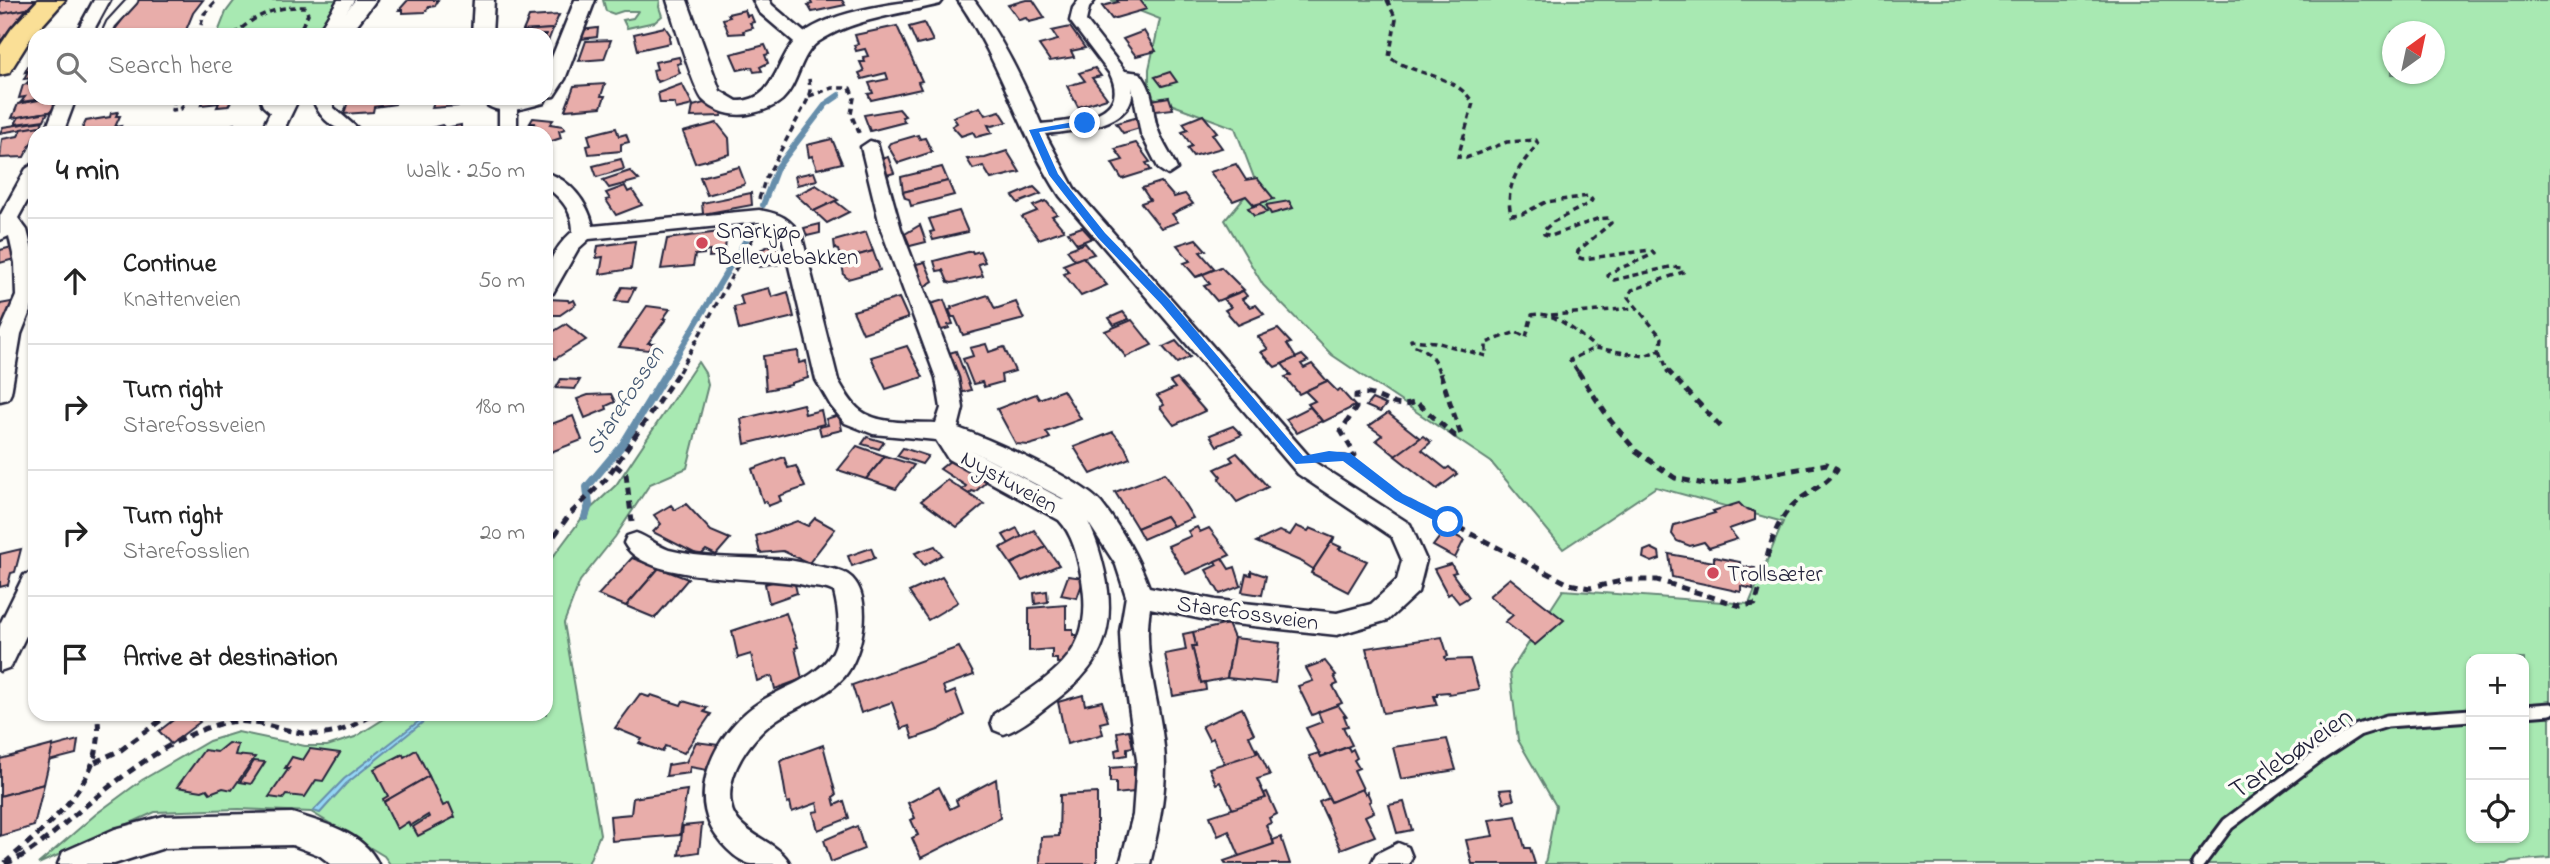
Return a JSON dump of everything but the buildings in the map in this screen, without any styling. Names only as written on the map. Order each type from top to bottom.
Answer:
[{"type":"main road","points":[[0,67],[21,34],[52,0]]},
{"type":"street","points":[[87,28],[102,0]]},
{"type":"street","points":[[328,28],[346,0]]},
{"type":"street","points":[[344,28],[366,0]]},
{"type":"street","points":[[482,28],[484,0]]},
{"type":"street","points":[[553,80],[585,0]]},
{"type":"street","points":[[677,0],[710,94],[720,104],[739,108],[762,104],[775,97],[783,87],[794,55],[806,43],[830,29],[933,0]]},
{"type":"street","points":[[761,0],[765,8],[806,43]]},
{"type":"street","name":"Starefossveien","points":[[966,0],[994,42],[1045,160],[1066,192],[1123,260],[1165,302],[1300,461],[1323,480],[1380,514],[1401,531],[1408,542],[1413,560],[1409,585],[1379,612],[1337,624],[1216,611],[1139,596]]},
{"type":"street","points":[[1034,130],[1085,123],[1105,117],[1119,107],[1125,96],[1123,83],[1118,75],[1078,21],[1081,8],[1087,0]]},
{"type":"street","points":[[1118,75],[1134,77],[1142,86],[1147,96],[1149,130],[1168,169]]},
{"type":"street","points":[[57,126],[64,105]]},
{"type":"street","points":[[324,105],[326,111],[346,126]]},
{"type":"street","points":[[501,105],[506,126]]},
{"type":"street","points":[[864,141],[891,229],[947,378],[952,408],[945,432],[979,444],[1070,492],[1091,508],[1127,562],[1139,596],[1133,632],[1134,653],[1151,760],[1147,815],[1135,864]]},
{"type":"street","points":[[0,393],[10,334],[26,296],[25,263],[17,230],[4,227],[28,182]]},
{"type":"street","points":[[553,183],[565,191],[584,224],[583,233],[570,245],[553,275]]},
{"type":"street","name":"Nystuveien","points":[[583,233],[775,219],[790,233],[827,380],[853,417],[881,428],[945,432],[948,444],[956,453],[1067,513],[1076,521],[1083,532],[1097,585],[1098,620],[1088,653],[1062,682],[1004,722]]},
{"type":"street","points":[[636,543],[644,550],[677,560],[713,567],[789,570],[832,579],[845,587],[851,635],[837,666],[790,701],[769,711],[748,727],[726,759],[716,786],[718,811],[722,819],[736,837],[775,864]]},
{"type":"street","points":[[0,657],[28,599]]},
{"type":"street","points":[[76,864],[115,846],[164,832],[292,829],[330,842],[360,864]]},
{"type":"lane","points":[[109,28],[133,0]]},
{"type":"lane","points":[[2529,711],[2550,709]]},
{"type":"lane","name":"Tarlebøveien","points":[[2198,864],[2228,824],[2317,757],[2358,730],[2387,721],[2466,715]]},
{"type":"path","points":[[200,28],[205,14],[217,0]]},
{"type":"path","points":[[1387,0],[1397,18],[1397,28],[1388,50],[1389,57],[1408,70],[1450,82],[1470,96],[1473,103],[1458,157],[1466,158],[1507,142],[1536,140],[1538,144],[1522,161],[1513,177],[1509,206],[1511,215],[1522,214],[1546,202],[1589,196],[1592,200],[1590,203],[1553,222],[1543,231],[1544,234],[1551,236],[1597,219],[1609,218],[1611,223],[1578,251],[1577,257],[1583,259],[1651,250],[1654,254],[1609,273],[1608,276],[1614,280],[1670,267],[1682,268],[1683,272],[1632,290],[1628,297],[1662,338],[1660,350],[1669,374],[1723,429]]},
{"type":"path","points":[[241,28],[261,12],[280,8],[308,9],[304,23],[299,28]]},
{"type":"path","points":[[553,538],[573,512],[603,482],[672,384],[746,246],[765,180],[808,96],[832,88],[850,88],[854,98],[851,114],[864,141]]},
{"type":"path","points":[[174,105],[175,111],[181,110],[184,105]]},
{"type":"path","points":[[1350,459],[1355,455],[1341,431],[1343,425],[1354,415],[1358,406],[1356,395],[1360,393],[1369,393],[1402,406],[1416,402],[1455,436],[1461,435],[1435,359],[1426,350],[1413,345],[1411,340],[1435,342],[1486,356],[1486,343],[1516,332],[1525,337],[1532,315],[1538,313],[1550,315],[1636,309]]},
{"type":"path","points":[[1550,315],[1595,348],[1644,356],[1660,350]]},
{"type":"path","points":[[1300,461],[1329,455],[1350,459],[1399,497],[1569,583],[1590,588],[1626,580],[1657,580],[1741,606],[1755,604],[1773,535],[1792,505],[1818,490],[1832,478],[1837,468],[1827,464],[1709,485],[1675,478],[1636,451],[1570,360],[1595,348]]},
{"type":"path","points":[[615,465],[626,474],[636,543]]},
{"type":"path","points":[[5,864],[63,809],[85,781],[97,749],[97,721]]},
{"type":"path","points":[[94,762],[121,750],[160,721]]},
{"type":"path","points":[[5,864],[24,858],[85,806],[190,735],[227,721]]},
{"type":"path","points":[[248,721],[311,734],[340,731],[360,721]]},
{"type":"green space","points":[[235,0],[343,0],[325,28],[220,28],[226,12]]},
{"type":"green space","points":[[603,0],[660,0],[662,16],[655,22],[627,28],[623,20],[633,18],[638,11],[614,14],[606,11]]},
{"type":"green space","points":[[1111,0],[2550,0],[2550,858],[2511,861],[2506,864],[1545,864],[1556,806],[1518,740],[1510,672],[1563,590],[1749,604],[1783,522],[1656,487],[1563,549],[1491,462],[1332,355],[1263,285],[1225,220],[1256,183],[1235,128],[1149,96],[1149,69],[1160,19]]},
{"type":"green space","points":[[698,362],[708,385],[687,468],[650,484],[615,537],[580,581],[564,623],[600,834],[588,864],[390,864],[384,856],[311,812],[239,809],[155,812],[38,864],[96,814],[142,780],[209,741],[238,732],[305,746],[327,746],[355,737],[381,721],[553,721],[553,557],[585,514],[616,485]]},
{"type":"water","points":[[419,721],[424,721],[346,784],[320,813],[313,811],[344,779]]},
{"type":"waterway","name":"Starefossen","points":[[763,205],[777,168],[826,104],[839,95]]},
{"type":"waterway","name":"Starefossen","points":[[667,372],[753,228]]},
{"type":"waterway","name":"Starefossen","points":[[585,517],[589,505],[587,487],[623,444],[668,370]]},
{"type":"place","name":"Snarkjøp Bellevuebakken","points":[[702,243]]},
{"type":"place","name":"Trollsæter","points":[[1713,573]]},
{"type":"route","points":[[1085,123],[1034,130],[1045,160],[1054,175],[1102,236],[1165,302],[1300,461],[1329,455],[1346,457],[1399,497],[1448,522]]}]
